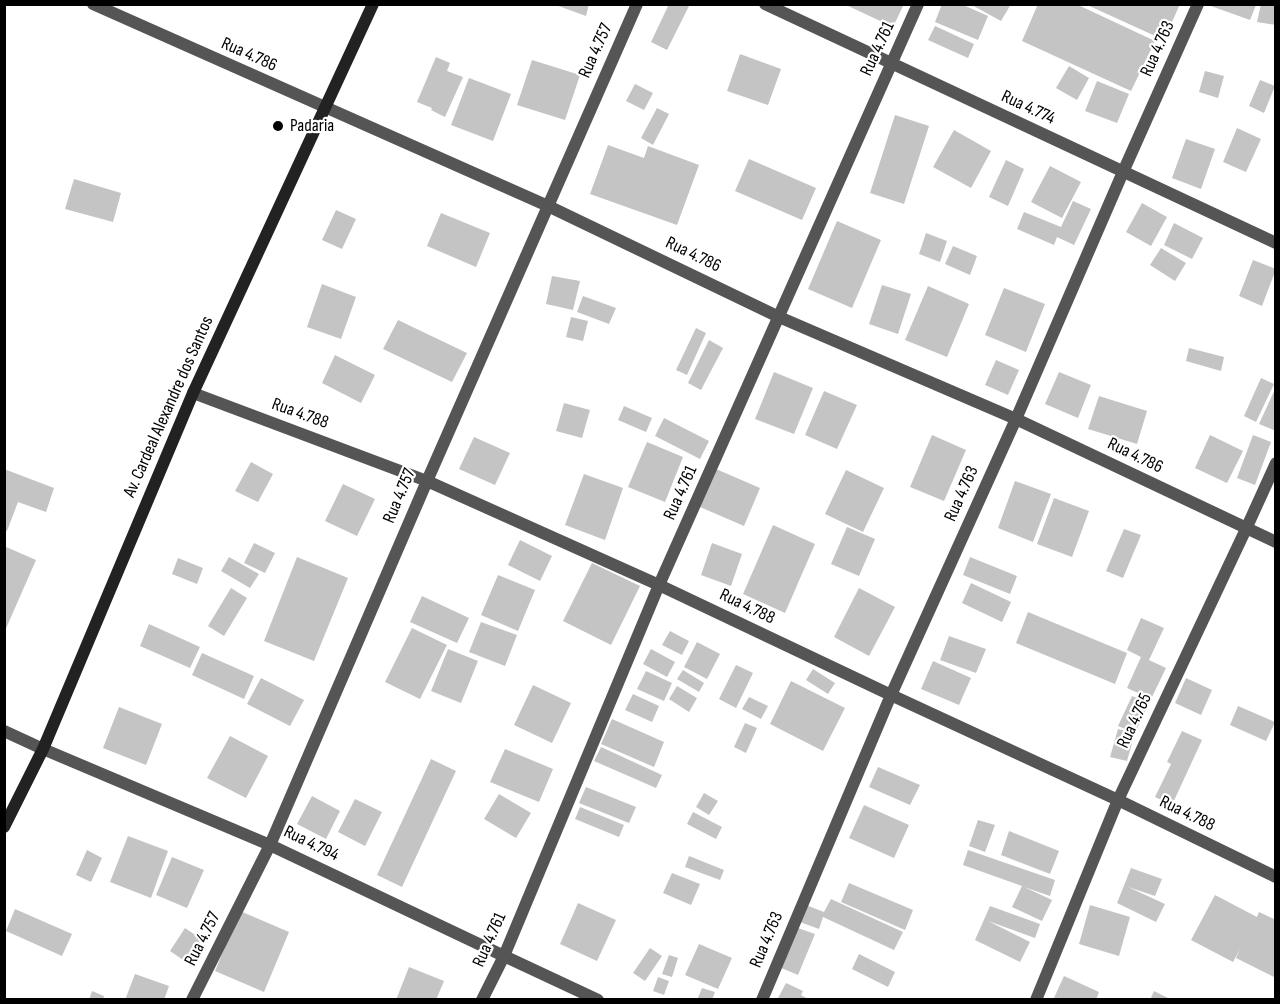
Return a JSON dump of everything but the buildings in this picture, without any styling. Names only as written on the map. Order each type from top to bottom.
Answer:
[{"type":"main road","name":"Av. Cardeal Alexandre dos Santos","points":[[4,827],[43,749],[193,393],[373,4]]},
{"type":"street","name":"Rua 4.786","points":[[93,4],[548,206],[779,317],[1016,419],[1275,542]]},
{"type":"street","name":"Rua 4.757","points":[[192,999],[270,845],[426,481],[636,4]]},
{"type":"street","name":"Rua 4.774","points":[[765,4],[1275,243]]},
{"type":"street","name":"Rua 4.761","points":[[482,999],[504,956],[660,585],[918,4]]},
{"type":"street","name":"Rua 4.763","points":[[762,999],[891,695],[1016,419],[1198,4]]},
{"type":"street","name":"Rua 4.788","points":[[193,393],[426,481],[660,585],[1118,800],[1275,877]]},
{"type":"street","name":"Rua 4.765","points":[[1036,999],[1118,800],[1275,463]]},
{"type":"street","name":"Rua 4.794","points":[[4,731],[270,845],[598,999]]},
{"type":"place","name":"Padaria","points":[[278,126]]}]
